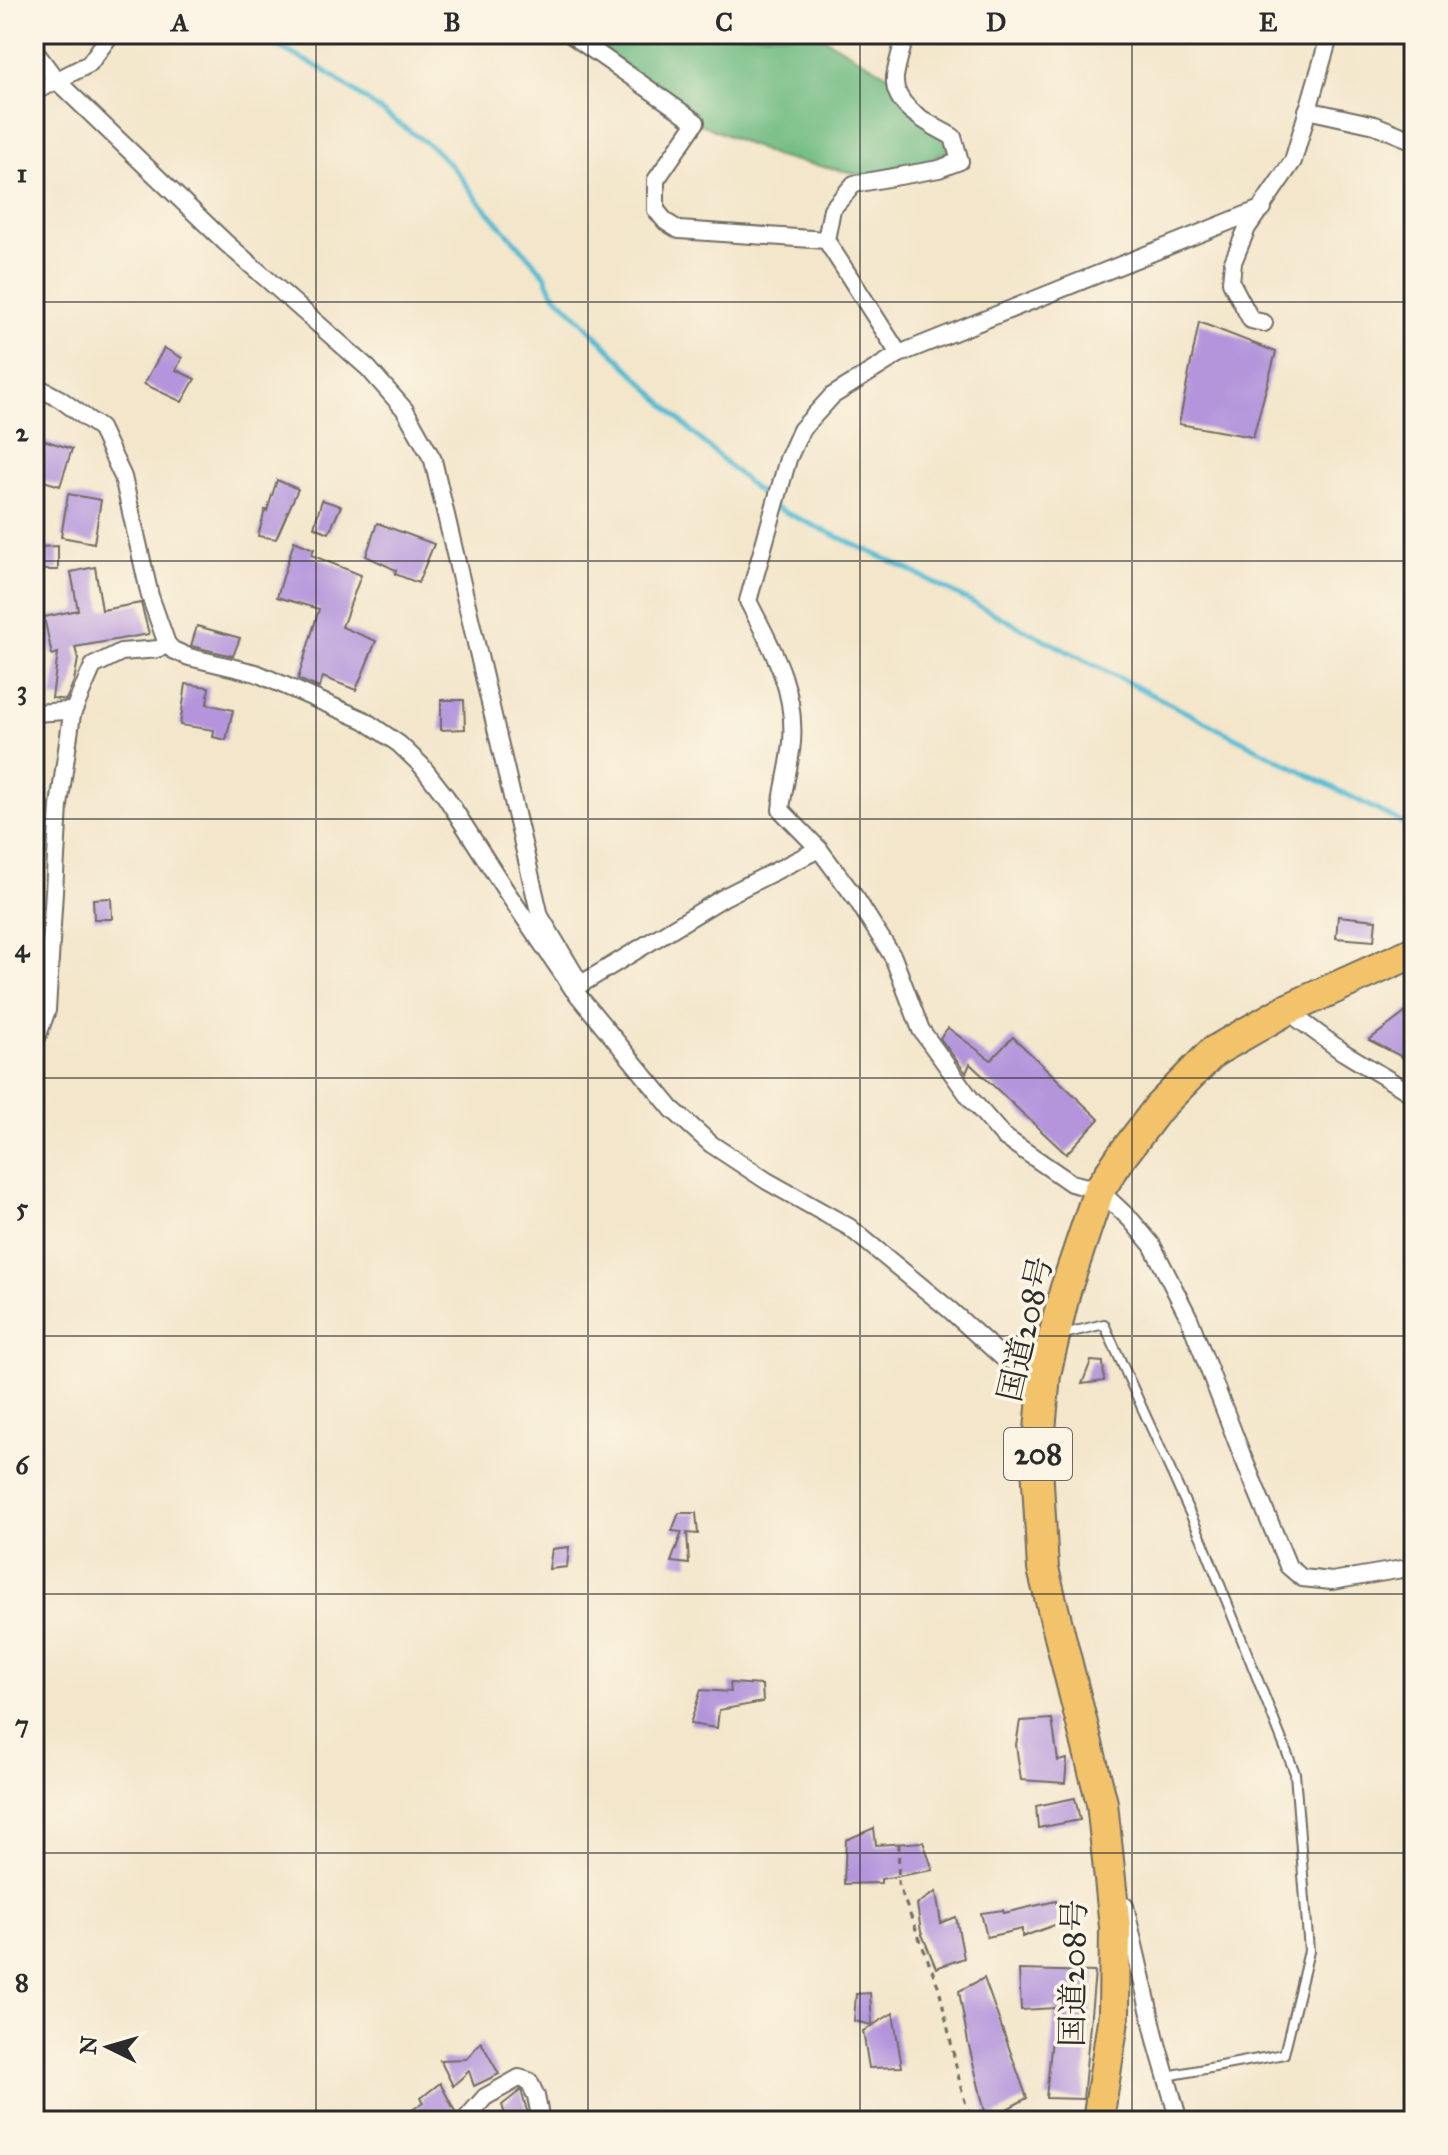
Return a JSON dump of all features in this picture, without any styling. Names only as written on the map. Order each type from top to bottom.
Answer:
[{"type":"highway","name":"国道208号","points":[[1098,2121],[1114,2014],[1115,1927],[1102,1803],[1043,1569],[1037,1465],[1045,1374],[1065,1291],[1099,1190],[1159,1107],[1213,1052],[1286,1010],[1414,952]]},
{"type":"street","points":[[34,92],[89,64],[111,34]]},
{"type":"street","points":[[570,34],[696,122],[656,180],[656,210],[666,222],[679,230],[826,240]]},
{"type":"street","points":[[899,354],[826,240],[832,209],[854,184],[939,169],[960,161],[953,137],[916,116],[897,95],[895,79],[906,34]]},
{"type":"street","points":[[1264,323],[1251,320],[1231,282],[1233,262],[1247,228],[1293,161],[1330,34]]},
{"type":"street","points":[[34,50],[57,81],[226,243],[368,368],[405,410],[433,460],[540,916],[577,986]]},
{"type":"street","points":[[1307,110],[1375,125],[1414,141]]},
{"type":"street","points":[[1263,208],[899,354],[832,396],[801,430],[788,459],[748,601],[782,666],[791,712],[792,740],[781,810],[819,849],[857,900],[893,957],[921,1030],[970,1098],[1003,1136],[1071,1183],[1099,1190],[1152,1245],[1189,1318],[1288,1566],[1302,1578],[1332,1581],[1414,1567]]},
{"type":"street","points":[[34,385],[60,399],[100,428],[123,477],[150,596],[167,644],[173,650],[189,657],[256,673],[364,720],[399,744],[421,765],[446,797],[514,903],[672,1109],[711,1144],[767,1181],[849,1227],[1002,1357],[1045,1374]]},
{"type":"street","points":[[34,1046],[47,1010],[59,806],[72,714],[93,666],[121,652],[159,649],[167,644]]},
{"type":"street","points":[[34,713],[66,711],[72,714]]},
{"type":"street","points":[[577,986],[726,896],[819,849]]},
{"type":"street","points":[[1286,1010],[1343,1052],[1414,1095]]},
{"type":"street","points":[[1102,1803],[1179,2121]]},
{"type":"street","points":[[464,2121],[485,2097],[519,2078],[529,2081],[541,2121]]},
{"type":"lane","points":[[1054,1337],[1104,1324],[1203,1542],[1295,1773],[1309,1951],[1284,2054],[1166,2076]]},
{"type":"path","points":[[899,1844],[898,1884],[939,1988],[971,2121]]},
{"type":"green space","points":[[586,34],[817,34],[895,79],[957,149],[878,178],[777,157],[696,122]]},
{"type":"building","points":[[1199,322],[1276,352],[1253,437],[1179,424]]},
{"type":"building","points":[[164,348],[182,358],[176,370],[195,379],[182,402],[144,384]]},
{"type":"building","points":[[34,437],[72,449],[60,486],[34,478]]},
{"type":"building","points":[[277,480],[298,489],[276,539],[258,536],[265,510]]},
{"type":"building","points":[[68,494],[101,500],[94,543],[61,537]]},
{"type":"building","points":[[322,500],[341,506],[329,533],[314,527]]},
{"type":"building","points":[[377,523],[434,544],[418,583],[395,574],[396,570],[366,556]]},
{"type":"building","points":[[294,541],[314,549],[311,555],[361,575],[342,627],[376,641],[356,690],[323,677],[319,688],[298,679],[319,609],[277,597]]},
{"type":"building","points":[[58,546],[58,570],[38,570],[38,547]]},
{"type":"building","points":[[95,567],[102,610],[141,603],[149,634],[75,647],[78,659],[66,700],[52,698],[58,653],[52,655],[44,617],[78,610],[71,572]]},
{"type":"building","points":[[197,626],[240,638],[233,656],[191,646]]},
{"type":"building","points":[[186,684],[209,687],[207,704],[233,710],[226,740],[213,737],[214,730],[180,725]]},
{"type":"building","points":[[441,700],[464,700],[465,729],[441,730]]},
{"type":"building","points":[[111,898],[112,919],[94,919],[93,899]]},
{"type":"building","points":[[1338,916],[1376,920],[1374,941],[1336,938]]},
{"type":"building","points":[[1414,1006],[1414,1063],[1369,1040]]},
{"type":"building","points":[[948,1028],[991,1060],[1013,1037],[1099,1119],[1066,1154],[970,1064],[966,1073],[940,1038]]},
{"type":"building","points":[[1091,1361],[1103,1362],[1104,1381],[1082,1384]]},
{"type":"building","points":[[679,1513],[696,1513],[698,1534],[687,1533],[689,1564],[671,1562],[682,1532],[672,1531]]},
{"type":"building","points":[[569,1547],[567,1567],[549,1569],[552,1549]]},
{"type":"building","points":[[730,1683],[762,1685],[763,1702],[719,1710],[717,1728],[690,1724],[701,1690],[731,1692]]},
{"type":"building","points":[[1052,1719],[1058,1761],[1067,1759],[1065,1783],[1021,1780],[1016,1745],[1020,1721]]},
{"type":"building","points":[[1075,1798],[1080,1820],[1038,1828],[1036,1806]]},
{"type":"building","points":[[874,1828],[876,1845],[923,1842],[933,1870],[881,1879],[881,1883],[844,1884],[846,1840]]},
{"type":"building","points":[[936,1892],[941,1923],[956,1917],[964,1958],[936,1968],[921,1932],[917,1904]]},
{"type":"building","points":[[1056,1901],[1060,1923],[1022,1937],[1022,1929],[987,1937],[981,1913],[1003,1910],[1004,1913]]},
{"type":"building","points":[[1019,1970],[1095,1972],[1083,2099],[1046,2098],[1055,2008],[1021,2010]]},
{"type":"building","points":[[984,1978],[1027,2098],[987,2120],[959,1991]]},
{"type":"building","points":[[870,1993],[872,2025],[854,2021],[856,1994]]},
{"type":"building","points":[[893,2013],[902,2067],[869,2068],[863,2031]]},
{"type":"building","points":[[481,2042],[499,2074],[474,2086],[469,2071],[453,2086],[440,2060],[466,2059]]},
{"type":"building","points":[[440,2083],[456,2113],[453,2121],[396,2121],[424,2102],[421,2098]]},
{"type":"building","points":[[521,2090],[530,2121],[507,2121],[502,2105]]},
{"type":"waterway","points":[[253,34],[324,70],[432,147],[545,275],[552,291],[693,433],[776,508],[903,567],[1414,829]]}]
